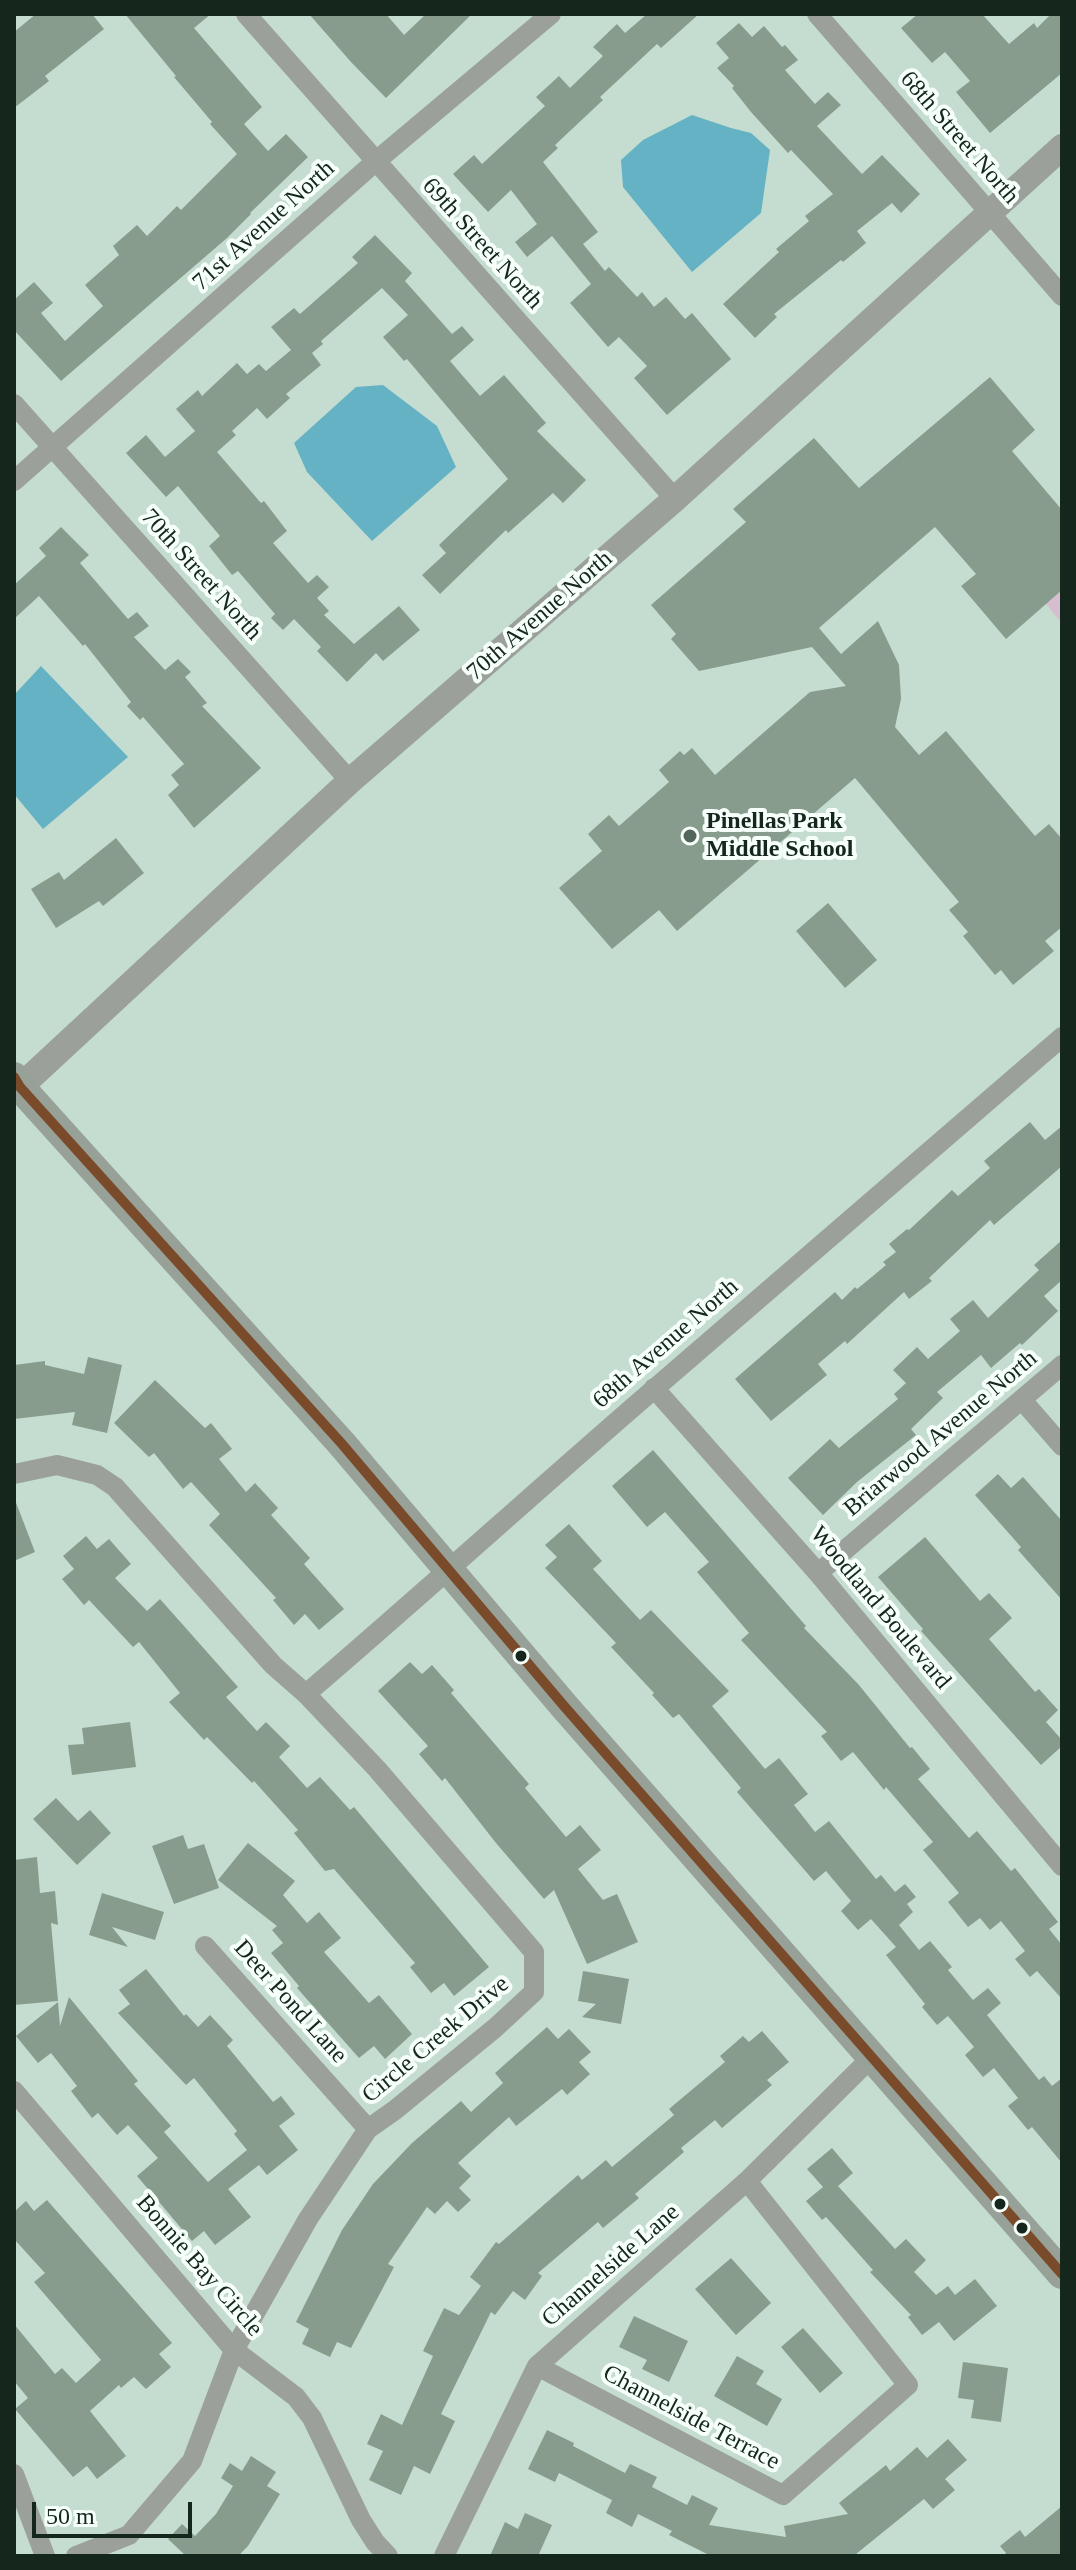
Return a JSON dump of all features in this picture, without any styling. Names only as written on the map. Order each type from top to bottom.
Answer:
[{"type":"main road","points":[[16,1082],[342,1444],[564,1706],[1062,2274]]},
{"type":"street","name":"71st Avenue North","points":[[14,481],[375,162],[551,14]]},
{"type":"street","name":"68th Street North","points":[[817,14],[1062,296]]},
{"type":"street","name":"69th Street North","points":[[249,18],[675,499]]},
{"type":"street","name":"70th Avenue North","points":[[16,1082],[350,781],[675,499],[1062,147]]},
{"type":"street","name":"70th Street North","points":[[14,404],[350,781]]},
{"type":"street","name":"68th Avenue North","points":[[306,1694],[654,1388],[1062,1037]]},
{"type":"street","name":"Briarwood Avenue North","points":[[818,1573],[1062,1365]]},
{"type":"street","name":"Woodland Boulevard","points":[[654,1388],[818,1573],[1062,1866]]},
{"type":"street","points":[[1022,1400],[1062,1446]]},
{"type":"street","name":"Circle Creek Drive","points":[[14,1474],[57,1465],[97,1475],[115,1487],[273,1665],[306,1694],[377,1769],[534,1952],[534,1992],[484,2037],[368,2129],[308,2219],[234,2350],[192,2461],[129,2535],[76,2556]]},
{"type":"street","name":"Deer Pond Lane","points":[[205,1946],[368,2129]]},
{"type":"street","name":"Channelside Lane","points":[[444,2556],[537,2366],[747,2181],[871,2058]]},
{"type":"street","name":"Bonnie Bay Circle","points":[[14,2091],[234,2350],[296,2397],[312,2418],[361,2520],[388,2556]]},
{"type":"street","name":"Channelside Terrace","points":[[537,2366],[783,2495],[908,2385],[747,2181]]},
{"type":"street","points":[[14,2474],[45,2556]]},
{"type":"shaded area","points":[[1062,590],[1062,618],[1059,620],[1046,604]]},
{"type":"water","points":[[692,115],[751,133],[770,150],[761,213],[692,272],[623,187],[621,160],[643,140]]},
{"type":"water","points":[[383,385],[437,426],[456,467],[372,541],[307,472],[294,443],[356,387]]},
{"type":"water","points":[[41,666],[128,757],[43,829],[14,794],[14,695]]},
{"type":"building","points":[[36,14],[92,14],[104,29],[45,76],[49,81],[14,108],[14,32]]},
{"type":"building","points":[[125,14],[211,14],[194,28],[262,107],[244,124],[268,151],[286,134],[308,157],[227,238],[61,381],[14,330],[14,300],[34,282],[53,303],[41,313],[65,341],[103,306],[85,285],[119,255],[113,246],[137,225],[147,236],[177,206],[181,210],[237,154]]},
{"type":"building","points":[[309,14],[386,14],[404,35],[426,14],[472,14],[386,98]]},
{"type":"building","points":[[647,14],[699,14],[661,48],[657,44],[600,97],[603,100],[555,145],[558,148],[543,162],[598,232],[583,244],[605,271],[609,267],[637,297],[642,292],[654,307],[666,297],[685,319],[692,313],[731,359],[667,415],[634,378],[647,366],[619,337],[608,347],[570,303],[591,284],[552,236],[527,257],[515,242],[537,224],[511,190],[488,212],[453,174],[474,155],[482,164],[545,106],[536,97],[559,76],[570,88],[603,56],[593,47],[617,24],[625,33]]},
{"type":"building","points":[[918,14],[982,14],[1009,44],[1034,23],[1037,28],[1051,14],[1062,14],[1062,73],[990,133],[956,92],[970,81],[945,52],[932,63],[901,28]]},
{"type":"building","points":[[739,23],[752,37],[764,26],[782,47],[785,45],[798,60],[785,70],[815,104],[828,92],[841,105],[817,126],[862,174],[882,155],[920,194],[901,213],[892,203],[857,231],[866,243],[774,314],[777,317],[755,338],[723,304],[779,252],[776,249],[809,221],[805,216],[833,194],[791,150],[788,153],[717,68],[729,58],[716,43]]},
{"type":"building","points":[[375,235],[412,273],[405,281],[452,334],[462,326],[474,340],[450,361],[480,396],[504,375],[546,423],[537,431],[586,480],[563,503],[553,493],[508,533],[506,530],[440,594],[422,575],[446,553],[439,545],[508,479],[407,359],[404,361],[383,337],[408,315],[382,288],[321,341],[323,344],[312,353],[321,365],[286,394],[290,398],[267,419],[257,408],[232,431],[236,435],[217,452],[261,503],[264,501],[287,531],[273,543],[308,583],[317,575],[329,587],[317,598],[329,611],[324,615],[354,644],[399,606],[420,630],[383,661],[376,653],[347,682],[317,651],[321,647],[294,619],[283,630],[271,618],[275,614],[238,571],[232,575],[209,546],[220,536],[178,486],[166,497],[126,453],[146,435],[165,457],[195,431],[176,409],[198,390],[202,396],[237,363],[247,374],[259,364],[266,371],[291,350],[271,327],[294,308],[300,314],[358,263],[352,257]]},
{"type":"building","points":[[990,377],[1035,430],[1012,451],[1062,510],[1062,590],[1006,639],[961,586],[976,574],[935,527],[819,628],[841,654],[878,621],[899,665],[901,699],[895,727],[919,755],[946,731],[1035,836],[1049,824],[1062,839],[1062,927],[1045,941],[1054,951],[1013,985],[1001,970],[995,975],[963,936],[968,932],[949,910],[959,902],[855,778],[677,931],[659,910],[612,949],[559,888],[602,851],[588,834],[609,815],[619,826],[669,782],[659,770],[680,751],[684,755],[692,748],[715,775],[810,692],[846,686],[812,647],[699,671],[671,639],[676,634],[651,605],[746,522],[733,509],[814,438],[859,488]]},
{"type":"building","points":[[61,527],[89,555],[80,563],[128,619],[137,612],[149,626],[134,637],[165,670],[178,659],[191,672],[185,677],[207,703],[202,706],[261,768],[194,828],[168,795],[179,785],[171,775],[184,764],[143,717],[140,720],[127,706],[131,702],[85,644],[83,646],[39,596],[14,619],[14,585],[46,556],[39,548]]},
{"type":"building","points":[[116,838],[144,873],[103,906],[99,901],[56,928],[31,889],[59,872],[64,880]]},
{"type":"building","points":[[828,903],[877,960],[845,988],[796,931]]},
{"type":"building","points":[[1030,1122],[1045,1140],[1062,1126],[1062,1166],[994,1225],[990,1220],[929,1278],[932,1281],[909,1299],[904,1292],[847,1344],[845,1341],[818,1364],[827,1375],[771,1421],[735,1379],[835,1292],[842,1300],[886,1265],[883,1262],[896,1252],[889,1244],[952,1190],[958,1196],[990,1168],[984,1161]]},
{"type":"building","points":[[1062,1240],[1062,1280],[1044,1296],[1058,1311],[1022,1345],[1020,1343],[991,1368],[981,1355],[937,1392],[943,1398],[911,1429],[916,1435],[857,1482],[823,1515],[788,1478],[830,1439],[839,1448],[898,1399],[894,1394],[906,1383],[893,1370],[917,1347],[928,1359],[960,1331],[950,1319],[973,1300],[988,1318],[1039,1270],[1034,1265]]},
{"type":"building","points":[[88,1357],[122,1365],[107,1433],[72,1425],[75,1412],[14,1419],[14,1365],[45,1361],[45,1365],[84,1374]]},
{"type":"building","points":[[155,1380],[205,1428],[211,1423],[232,1449],[219,1459],[246,1492],[255,1483],[278,1508],[271,1515],[310,1558],[304,1564],[344,1609],[319,1630],[305,1614],[294,1625],[273,1600],[276,1598],[209,1525],[220,1514],[191,1482],[183,1489],[154,1453],[149,1457],[114,1423]]},
{"type":"building","points":[[653,1450],[806,1626],[804,1628],[859,1685],[930,1769],[918,1779],[969,1838],[977,1831],[1011,1871],[1015,1868],[1058,1922],[1049,1929],[1062,1945],[1062,1999],[1037,1971],[1030,1977],[1015,1959],[1025,1951],[1001,1921],[990,1930],[980,1918],[968,1927],[948,1902],[959,1893],[923,1850],[933,1842],[853,1752],[841,1761],[821,1736],[827,1732],[741,1640],[749,1633],[697,1572],[709,1562],[665,1512],[647,1527],[612,1486]]},
{"type":"building","points":[[998,1474],[1011,1488],[1023,1477],[1062,1521],[1062,1600],[975,1495]]},
{"type":"building","points":[[14,1501],[35,1552],[14,1561]]},
{"type":"building","points":[[569,1524],[602,1561],[593,1569],[640,1620],[651,1610],[729,1691],[712,1706],[765,1769],[779,1758],[808,1794],[794,1805],[815,1832],[829,1821],[876,1879],[881,1875],[895,1892],[905,1884],[916,1897],[907,1904],[913,1912],[899,1925],[919,1950],[930,1941],[952,1967],[948,1970],[973,2000],[988,1988],[1001,2003],[987,2015],[1039,2080],[1044,2076],[1052,2086],[1062,2078],[1062,2163],[1032,2127],[1028,2130],[1008,2106],[1018,2098],[994,2068],[983,2077],[965,2055],[974,2047],[948,2016],[937,2025],[922,2007],[925,2004],[886,1955],[896,1947],[871,1919],[858,1930],[841,1911],[851,1901],[826,1871],[814,1881],[737,1792],[741,1788],[679,1714],[673,1718],[611,1647],[616,1643],[545,1568],[557,1557],[545,1545]]},
{"type":"building","points":[[86,1536],[97,1549],[109,1539],[131,1564],[115,1578],[147,1611],[160,1599],[238,1687],[226,1697],[257,1731],[266,1722],[290,1746],[279,1757],[307,1788],[320,1777],[350,1810],[354,1807],[489,1967],[454,1996],[444,1983],[431,1993],[410,1967],[415,1963],[334,1869],[325,1871],[294,1833],[298,1830],[254,1781],[252,1783],[207,1737],[204,1740],[169,1702],[180,1693],[139,1642],[133,1647],[89,1600],[84,1605],[62,1579],[74,1569],[63,1556]]},
{"type":"building","points":[[925,1537],[980,1601],[989,1593],[1012,1618],[989,1639],[1035,1692],[1039,1689],[1058,1710],[1046,1722],[1062,1740],[1062,1746],[1041,1765],[921,1631],[923,1629],[878,1577]]},
{"type":"building","points":[[410,1662],[422,1674],[432,1665],[454,1690],[451,1693],[529,1784],[525,1788],[566,1837],[580,1825],[601,1850],[578,1869],[603,1900],[617,1894],[638,1942],[587,1964],[554,1890],[544,1899],[445,1778],[442,1781],[419,1754],[428,1746],[378,1691]]},
{"type":"building","points":[[130,1722],[136,1767],[72,1775],[68,1745],[84,1744],[82,1728]]},
{"type":"building","points":[[56,1798],[78,1821],[90,1810],[111,1833],[77,1865],[33,1819]]},
{"type":"building","points":[[183,1835],[188,1849],[204,1844],[219,1888],[174,1904],[152,1846]]},
{"type":"building","points":[[248,1843],[295,1881],[283,1895],[307,1923],[319,1912],[341,1938],[324,1952],[369,2003],[379,1995],[412,2034],[385,2059],[374,2046],[359,2058],[297,1988],[299,1986],[271,1953],[283,1943],[272,1930],[277,1926],[218,1880]]},
{"type":"building","points":[[37,1857],[40,1893],[55,1891],[58,1925],[51,1923],[58,2001],[14,2005],[14,1860]]},
{"type":"building","points":[[102,1893],[164,1912],[155,1940],[112,1927],[128,1947],[89,1935]]},
{"type":"building","points":[[146,1969],[184,2016],[186,2014],[198,2027],[210,2015],[233,2040],[227,2046],[273,2102],[281,2096],[295,2114],[279,2126],[298,2150],[267,2175],[259,2165],[228,2189],[251,2217],[215,2245],[204,2231],[192,2241],[137,2176],[158,2158],[128,2125],[117,2135],[98,2113],[92,2118],[71,2091],[77,2086],[51,2053],[38,2063],[16,2036],[58,2002],[60,2026],[69,1997],[138,2081],[134,2084],[171,2126],[164,2132],[208,2182],[247,2150],[234,2134],[237,2131],[194,2078],[186,2085],[118,2013],[130,2004],[119,1990]]},
{"type":"building","points":[[583,1971],[629,1979],[621,2024],[582,2017],[596,2004],[578,2001]]},
{"type":"building","points":[[547,2027],[558,2039],[569,2029],[591,2052],[579,2062],[590,2074],[567,2095],[562,2089],[516,2126],[509,2117],[458,2163],[471,2176],[459,2188],[471,2200],[458,2212],[447,2201],[435,2214],[427,2207],[388,2264],[394,2267],[351,2348],[337,2342],[330,2357],[302,2344],[309,2329],[296,2322],[342,2230],[373,2184],[412,2143],[461,2101],[471,2112],[503,2083],[495,2073]]},
{"type":"building","points":[[762,2031],[789,2062],[767,2080],[772,2085],[722,2128],[715,2120],[681,2148],[684,2152],[635,2194],[639,2198],[603,2228],[598,2222],[538,2273],[542,2276],[525,2300],[513,2291],[495,2315],[491,2312],[441,2414],[455,2421],[430,2474],[414,2466],[401,2495],[369,2480],[383,2451],[367,2444],[381,2414],[402,2425],[433,2356],[423,2351],[444,2308],[459,2315],[481,2286],[470,2277],[496,2242],[499,2244],[578,2175],[582,2180],[606,2160],[612,2167],[674,2115],[669,2109],[725,2062],[720,2056],[743,2036],[749,2042]]},
{"type":"building","points":[[832,2148],[853,2173],[838,2186],[895,2249],[906,2239],[926,2260],[914,2272],[936,2295],[948,2286],[955,2295],[975,2279],[997,2306],[954,2341],[939,2322],[922,2335],[908,2317],[911,2315],[870,2272],[873,2270],[826,2217],[822,2220],[806,2201],[823,2187],[807,2169]]},
{"type":"building","points":[[47,2200],[172,2343],[159,2354],[171,2367],[146,2389],[134,2377],[121,2388],[119,2385],[90,2411],[126,2456],[97,2479],[87,2466],[73,2477],[15,2409],[28,2398],[14,2381],[14,2324],[55,2374],[62,2368],[76,2383],[101,2360],[34,2282],[45,2273],[14,2239],[14,2212],[26,2201],[34,2211]]},
{"type":"building","points":[[731,2258],[771,2303],[736,2335],[695,2289]]},
{"type":"building","points":[[634,2316],[688,2341],[669,2382],[642,2369],[647,2360],[619,2347]]},
{"type":"building","points":[[803,2328],[843,2373],[820,2393],[781,2347]]},
{"type":"building","points":[[737,2356],[764,2371],[756,2384],[782,2399],[767,2426],[714,2396]]},
{"type":"building","points":[[963,2362],[1008,2368],[1001,2422],[971,2418],[974,2400],[958,2398]]},
{"type":"building","points":[[547,2430],[625,2473],[630,2464],[657,2477],[652,2487],[687,2505],[692,2495],[718,2508],[709,2525],[786,2537],[784,2526],[848,2514],[839,2503],[886,2465],[890,2471],[917,2447],[927,2458],[948,2439],[967,2460],[945,2479],[955,2490],[933,2509],[924,2499],[856,2554],[711,2556],[669,2535],[672,2531],[638,2514],[632,2527],[606,2513],[612,2500],[559,2473],[555,2482],[528,2469]]},
{"type":"building","points":[[251,2456],[276,2472],[267,2486],[280,2494],[248,2546],[238,2556],[186,2556],[168,2539],[182,2524],[195,2536],[216,2514],[233,2486],[221,2478],[230,2463],[242,2471]]},
{"type":"building","points":[[1062,2506],[1062,2556],[1003,2556],[1006,2553],[1000,2546],[1020,2530],[1025,2537]]},
{"type":"building","points":[[525,2513],[552,2525],[538,2556],[490,2556],[505,2522],[518,2529]]},
{"type":"transit line","points":[[14,1077],[342,1444],[564,1706],[1062,2274]]},
{"type":"place","name":"Pinellas Park Middle School","points":[[690,836]]}]
